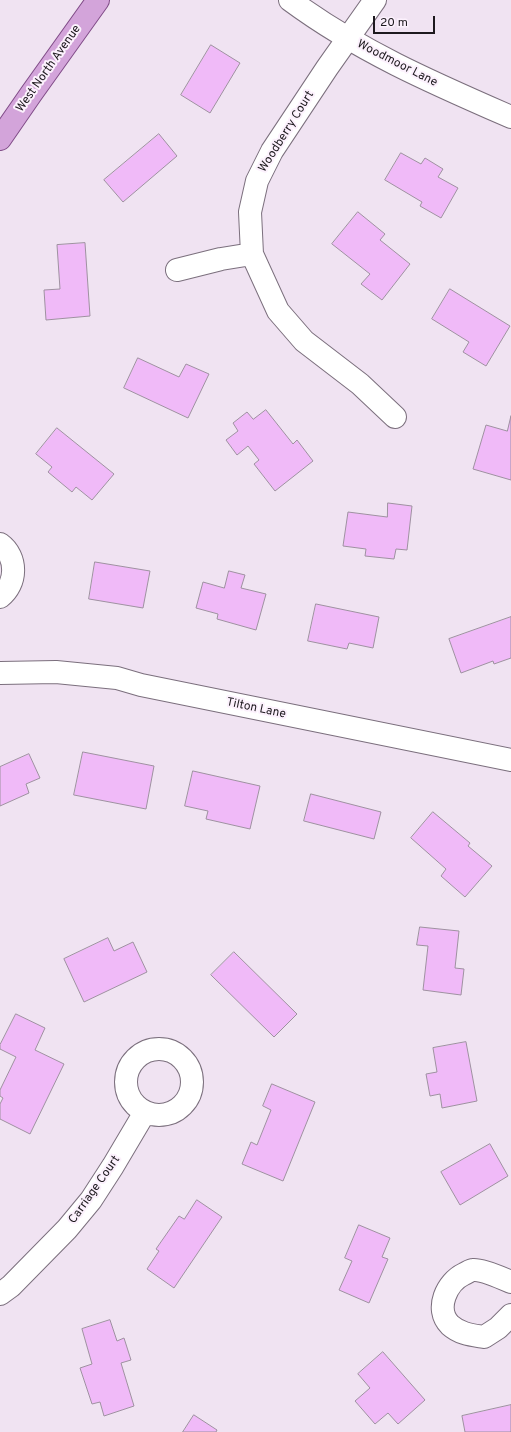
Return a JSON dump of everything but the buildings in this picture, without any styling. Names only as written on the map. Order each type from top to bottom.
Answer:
[{"type":"main road","name":"West North Avenue","points":[[0,139],[98,0]]},
{"type":"street","name":"Woodmoor Lane","points":[[290,0],[316,19],[348,39],[409,72],[511,117]]},
{"type":"street","name":"Woodberry Court","points":[[376,0],[327,68],[272,152],[257,181],[250,212],[252,254],[278,311],[304,341],[360,384],[395,417]]},
{"type":"street","points":[[178,270],[220,259],[252,254]]},
{"type":"street","points":[[0,544],[10,555],[13,566],[13,577],[9,588],[0,597]]},
{"type":"street","name":"Tilton Lane","points":[[0,673],[56,672],[117,678],[141,685],[285,715],[349,726],[511,760]]},
{"type":"street","name":"Carriage Court","points":[[0,1294],[11,1286],[68,1229],[91,1200],[145,1112]]},
{"type":"street","points":[[511,1282],[492,1274],[473,1270],[457,1278],[446,1292],[442,1310],[450,1324],[465,1334],[484,1337],[498,1328],[511,1315]]}]
